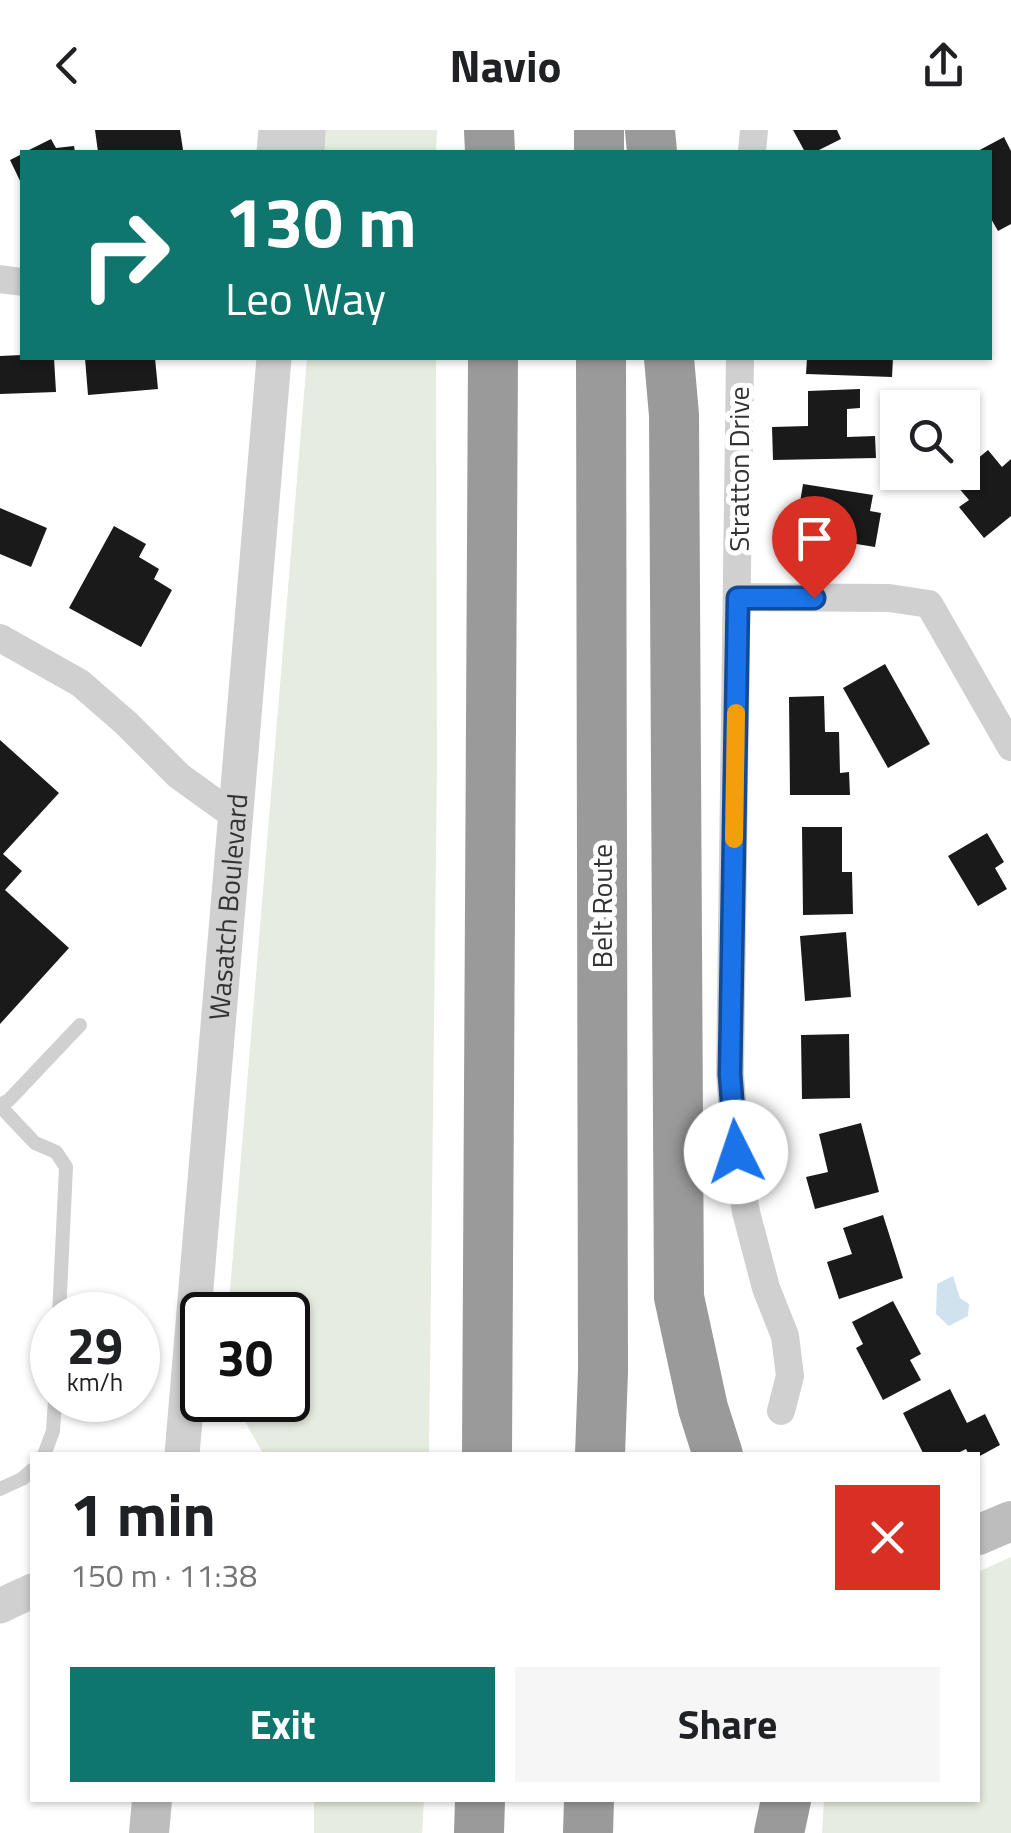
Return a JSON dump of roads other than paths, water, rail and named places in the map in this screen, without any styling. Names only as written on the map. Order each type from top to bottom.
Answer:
[{"type":"highway","points":[[486,1452],[493,360]]},
{"type":"highway","name":"Belt Route","points":[[600,1452],[601,360]]},
{"type":"highway","points":[[669,360],[674,416],[679,1298],[703,1408],[717,1452]]},
{"type":"highway","points":[[479,1833],[480,1802]]},
{"type":"highway","points":[[588,1833],[590,1802]]},
{"type":"highway","points":[[779,1833],[786,1802]]},
{"type":"main road","points":[[980,1534],[1011,1521]]},
{"type":"main road","points":[[149,1833],[152,1802]]},
{"type":"street","name":"Wasatch Boulevard","points":[[182,1452],[274,360]]},
{"type":"street","name":"Stratton Drive","points":[[740,360],[730,1074],[736,1152],[746,1212],[766,1288],[786,1336],[790,1376],[780,1411]]},
{"type":"street","points":[[738,598],[889,598],[930,604],[1011,747]]},
{"type":"street","points":[[0,638],[80,684],[126,723],[178,776],[236,818]]},
{"type":"street","points":[[0,1606],[30,1592]]},
{"type":"lane","points":[[60,1292],[66,1167],[56,1152],[35,1142],[0,1105],[80,1024]]},
{"type":"lane","points":[[45,1452],[53,1422]]},
{"type":"lane","points":[[0,1488],[30,1472]]},
{"type":"water","points":[[953,1276],[960,1298],[969,1304],[968,1316],[949,1326],[936,1314],[937,1284]]}]
